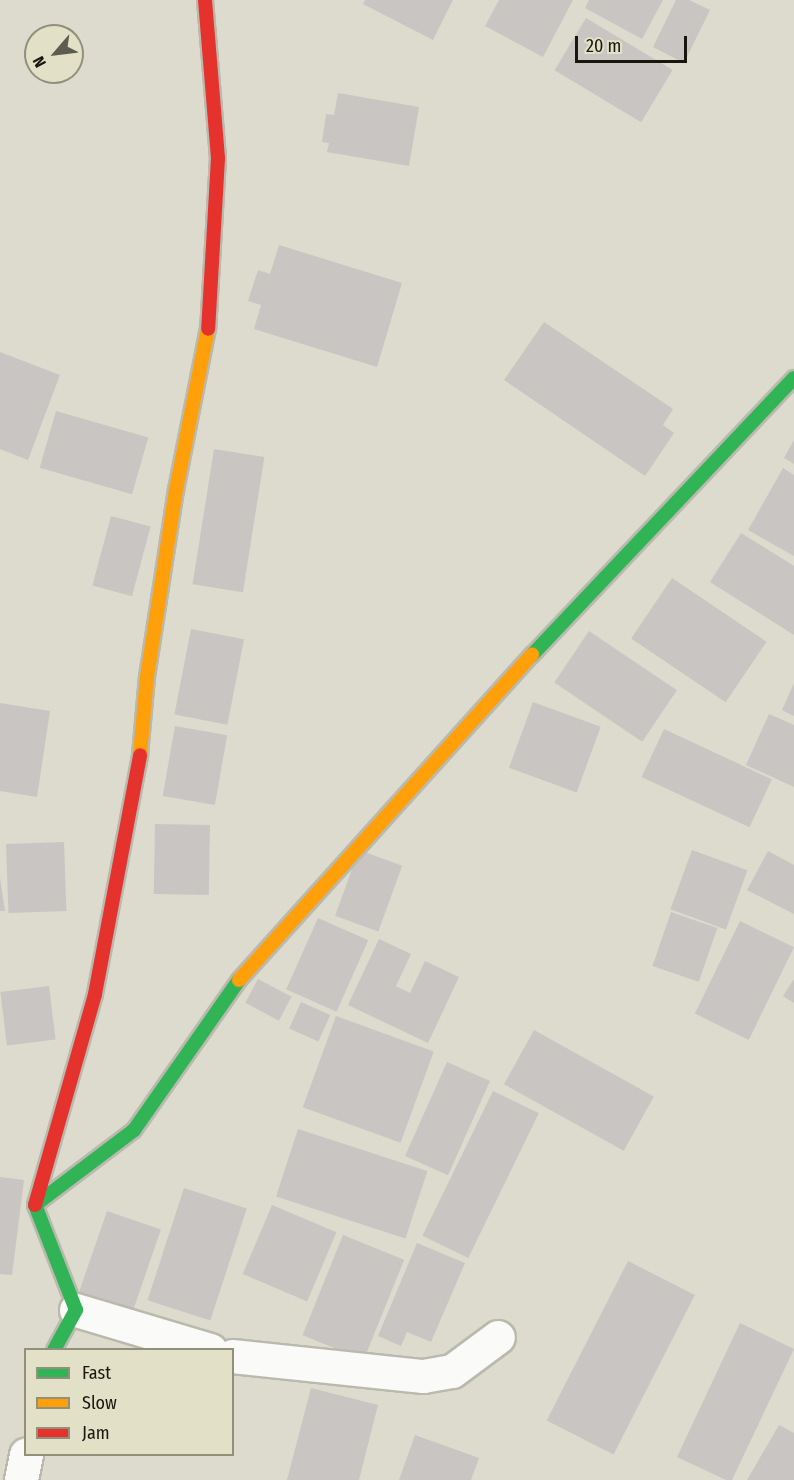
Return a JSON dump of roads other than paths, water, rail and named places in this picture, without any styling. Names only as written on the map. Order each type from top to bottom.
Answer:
[{"type":"street","points":[[76,1310],[35,1205],[95,993],[139,773],[147,677],[176,490],[207,344],[218,158],[206,0]]},
{"type":"street","points":[[35,1205],[134,1130],[243,974],[470,720],[794,378]]},
{"type":"street","points":[[55,1348],[76,1310]]},
{"type":"street","points":[[76,1310],[203,1348]]},
{"type":"street","points":[[234,1356],[423,1376],[452,1371],[498,1337]]},
{"type":"street","points":[[21,1480],[26,1456]]}]
